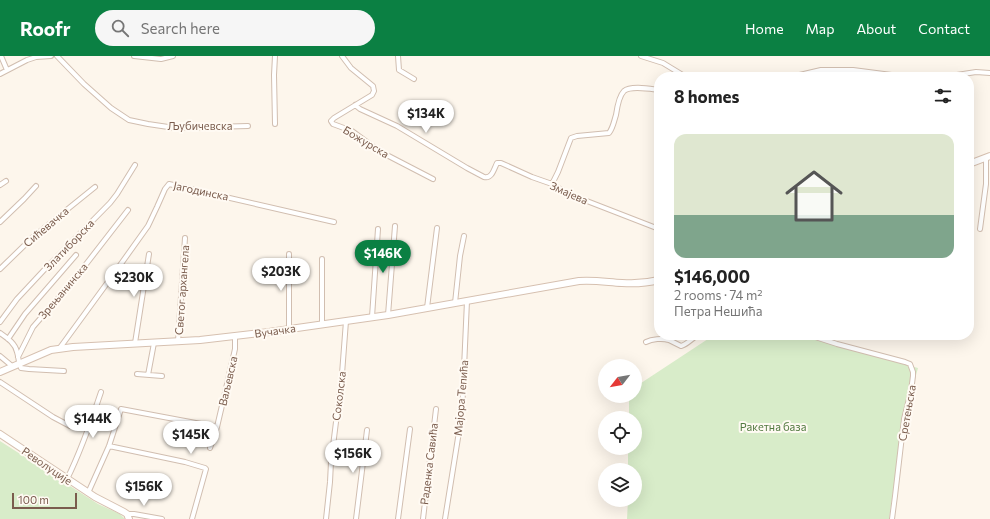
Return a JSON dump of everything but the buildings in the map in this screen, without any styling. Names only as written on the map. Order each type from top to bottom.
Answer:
[{"type":"street","points":[[1,56],[7,70]]},
{"type":"street","points":[[0,74],[28,60],[51,56]]},
{"type":"street","name":"Љубичевска","points":[[57,56],[84,84],[111,108],[123,117],[130,120],[175,128],[248,126]]},
{"type":"street","points":[[134,56],[173,56]]},
{"type":"street","points":[[275,56],[275,124]]},
{"type":"street","points":[[342,56],[351,68],[373,86],[374,91],[372,95],[355,106]]},
{"type":"street","points":[[398,56],[398,70],[414,79]]},
{"type":"street","points":[[641,56],[663,63],[678,72]]},
{"type":"street","points":[[812,72],[821,70],[853,70],[868,72]]},
{"type":"street","points":[[974,72],[990,73]]},
{"type":"street","points":[[552,184],[571,138],[577,136],[609,133],[621,98],[626,90],[631,88],[654,90]]},
{"type":"street","name":"Змајева","points":[[355,106],[397,126],[467,168],[487,178],[492,174],[497,163],[499,162],[532,177],[552,184],[574,196],[654,228]]},
{"type":"street","name":"Божурска","points":[[355,106],[337,115],[331,122],[352,131],[379,151],[433,178]]},
{"type":"street","points":[[974,162],[988,157],[980,229]]},
{"type":"street","name":"Златиборска","points":[[0,322],[40,274],[110,203],[135,165]]},
{"type":"street","points":[[0,184],[6,181]]},
{"type":"street","name":"Јагодинска","points":[[59,349],[148,226],[165,188],[169,184],[334,222]]},
{"type":"street","points":[[0,222],[24,200],[36,186]]},
{"type":"street","name":"Сићевачка","points":[[0,269],[33,236],[95,187]]},
{"type":"street","name":"Зрењанинска","points":[[19,360],[33,327],[72,281],[128,210]]},
{"type":"street","points":[[388,315],[395,226]]},
{"type":"street","points":[[426,308],[437,228]]},
{"type":"street","points":[[372,317],[378,229]]},
{"type":"street","points":[[455,303],[460,256],[464,236]]},
{"type":"street","name":"Светог архангела","points":[[178,341],[186,238]]},
{"type":"street","points":[[135,343],[149,254]]},
{"type":"street","points":[[289,254],[289,330]]},
{"type":"street","points":[[8,339],[25,314],[76,255]]},
{"type":"street","points":[[322,259],[322,325]]},
{"type":"street","name":"Вучачка","points":[[0,372],[12,366],[19,360],[51,350],[235,337],[289,330],[388,315],[588,280],[631,284],[654,281]]},
{"type":"street","name":"Мајора Тепића","points":[[444,519],[462,413],[467,301]]},
{"type":"street","name":"Соколска","points":[[326,519],[331,462],[342,374],[346,321]]},
{"type":"street","points":[[0,333],[14,346],[21,368],[64,371]]},
{"type":"street","name":"Ваљевска","points":[[210,448],[217,427],[235,349],[235,337]]},
{"type":"street","points":[[646,342],[654,340]]},
{"type":"street","points":[[668,340],[681,346],[690,340]]},
{"type":"street","name":"Сретењска","points":[[825,340],[910,364],[913,372],[911,391],[904,419],[892,519]]},
{"type":"street","points":[[148,374],[154,343]]},
{"type":"street","points":[[0,356],[12,366]]},
{"type":"street","points":[[137,374],[162,376]]},
{"type":"street","points":[[0,382],[53,417],[70,426]]},
{"type":"street","points":[[67,479],[85,437],[101,392]]},
{"type":"street","points":[[88,493],[109,446],[121,409],[217,427]]},
{"type":"street","name":"Раденка Савића","points":[[423,519],[436,409]]},
{"type":"street","points":[[398,519],[410,429]]},
{"type":"street","points":[[356,519],[367,430]]},
{"type":"street","name":"Револуције","points":[[0,434],[88,493],[124,512],[128,517],[130,513],[162,519]]},
{"type":"street","points":[[109,446],[185,462],[205,468],[204,477],[192,519]]},
{"type":"green space","name":"Ракетна база","points":[[706,340],[816,340],[918,368],[904,419],[889,519],[627,519],[628,507],[642,507],[642,463],[628,463],[628,455],[642,455],[642,411],[629,411],[629,403],[642,403],[642,382]]},
{"type":"green space","points":[[0,441],[98,504],[120,514],[125,519],[0,519]]}]
